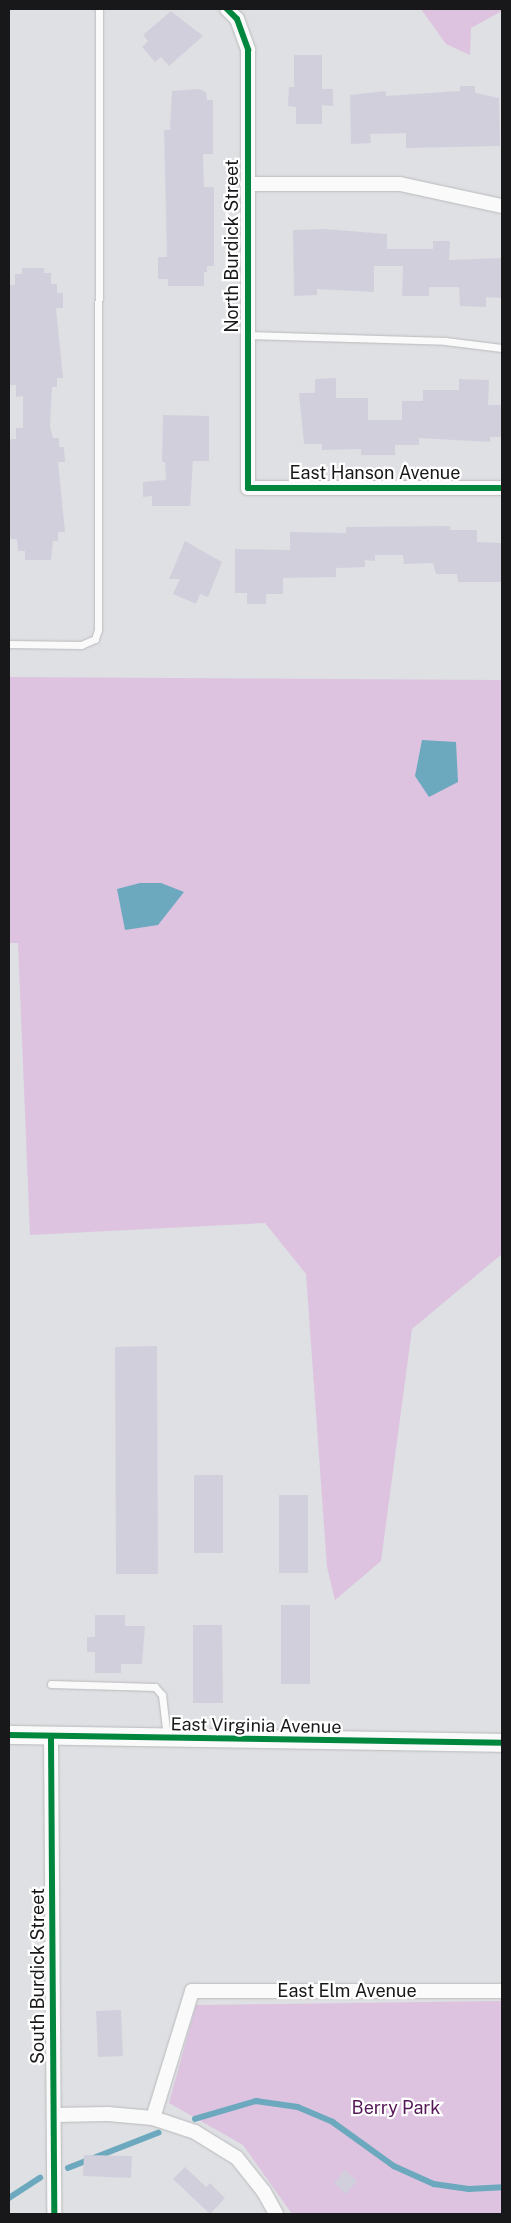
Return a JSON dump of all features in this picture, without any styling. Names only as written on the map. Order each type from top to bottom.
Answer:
[{"type":"street","name":"North Burdick Street","points":[[227,9],[237,19],[248,50],[248,488]]},
{"type":"street","points":[[247,184],[400,184],[502,206]]},
{"type":"street","name":"East Hanson Avenue","points":[[248,488],[502,488]]},
{"type":"street","name":"East Virginia Avenue","points":[[9,1735],[51,1738],[167,1740],[502,1743]]},
{"type":"street","name":"South Burdick Street","points":[[51,1738],[54,2214]]},
{"type":"street","name":"East Elm Avenue","points":[[152,2118],[192,1991],[502,1991]]},
{"type":"street","points":[[54,2115],[108,2114],[152,2118],[195,2132],[237,2158],[264,2192],[276,2214]]},
{"type":"lane","points":[[9,644],[81,645],[95,639],[98,630],[99,9]]},
{"type":"lane","points":[[247,335],[445,341],[502,348]]},
{"type":"lane","points":[[51,1684],[155,1687],[162,1695],[167,1740]]},
{"type":"green space","points":[[421,9],[502,9],[502,11],[471,28],[470,55],[446,44]]},
{"type":"green space","points":[[9,677],[502,680],[502,1254],[412,1329],[381,1561],[335,1600],[327,1567],[306,1274],[265,1223],[30,1235],[18,943],[9,943]]},
{"type":"green space","name":"Berry Park","points":[[502,2001],[502,2214],[292,2214],[243,2145],[169,2103],[196,2005]]},
{"type":"water","points":[[422,740],[456,742],[458,782],[429,797],[415,776]]},
{"type":"water","points":[[140,883],[161,883],[184,892],[158,925],[125,930],[117,889]]},
{"type":"building","points":[[171,11],[203,36],[169,66],[161,57],[155,62],[142,47],[148,41],[143,35]]},
{"type":"building","points":[[294,55],[322,55],[322,89],[333,89],[333,106],[322,105],[322,124],[296,124],[296,107],[288,106],[289,87],[294,87]]},
{"type":"building","points":[[460,86],[475,86],[475,93],[499,98],[500,146],[406,148],[406,133],[370,134],[371,143],[351,144],[350,95],[386,91],[386,96],[460,91]]},
{"type":"building","points":[[199,89],[206,92],[207,100],[213,100],[213,154],[203,154],[204,187],[214,187],[214,266],[207,266],[207,272],[204,272],[204,286],[168,286],[168,279],[158,279],[158,257],[167,257],[164,130],[170,130],[172,91]]},
{"type":"building","points":[[324,229],[387,234],[387,249],[433,249],[433,241],[450,241],[449,260],[502,258],[502,298],[486,297],[486,307],[460,306],[459,287],[429,287],[429,296],[402,296],[403,266],[374,266],[374,292],[317,289],[317,295],[294,296],[293,230]]},
{"type":"building","points":[[22,268],[44,268],[44,273],[51,273],[51,284],[57,284],[57,293],[63,293],[63,308],[56,308],[63,378],[57,378],[57,387],[52,387],[50,427],[53,438],[59,438],[59,447],[64,447],[65,462],[58,462],[65,532],[58,532],[58,541],[53,541],[51,560],[25,560],[25,551],[18,551],[17,539],[11,539],[9,532],[9,447],[11,439],[16,439],[16,428],[23,428],[23,396],[16,397],[16,385],[10,385],[9,378],[9,293],[10,285],[15,285],[15,274],[22,274]]},
{"type":"building","points":[[336,378],[336,398],[368,398],[368,420],[402,420],[402,401],[423,401],[423,390],[459,390],[459,379],[489,380],[488,405],[502,405],[502,437],[490,437],[490,442],[419,438],[419,445],[395,445],[395,455],[361,455],[361,449],[322,450],[322,444],[304,444],[299,393],[315,393],[315,379]]},
{"type":"building","points":[[163,415],[209,416],[209,461],[193,461],[190,506],[152,506],[152,496],[143,497],[143,482],[166,480],[165,462],[162,462]]},
{"type":"building","points":[[450,526],[450,530],[477,530],[477,542],[502,543],[502,582],[458,582],[457,574],[436,574],[433,563],[404,564],[403,555],[375,555],[375,561],[365,560],[365,567],[336,568],[336,577],[283,578],[283,594],[266,594],[266,604],[247,604],[247,593],[235,593],[235,549],[290,550],[290,532],[346,533],[346,527]]},
{"type":"building","points":[[185,541],[222,562],[208,597],[200,594],[196,604],[173,594],[180,579],[169,579]]},
{"type":"building","points":[[157,1346],[158,1574],[116,1574],[115,1347]]},
{"type":"building","points":[[194,1475],[223,1475],[223,1553],[194,1553]]},
{"type":"building","points":[[279,1495],[308,1495],[308,1573],[279,1573]]},
{"type":"building","points":[[281,1605],[310,1605],[310,1684],[281,1684]]},
{"type":"building","points":[[95,1615],[125,1615],[125,1626],[145,1626],[142,1664],[121,1664],[121,1673],[95,1673],[95,1652],[87,1652],[87,1637],[95,1637]]},
{"type":"building","points":[[193,1625],[222,1625],[223,1703],[193,1703]]},
{"type":"building","points":[[121,2010],[123,2056],[98,2057],[96,2011]]},
{"type":"building","points":[[84,2155],[132,2156],[131,2178],[83,2176]]},
{"type":"building","points":[[185,2167],[206,2187],[210,2183],[225,2198],[210,2214],[173,2179]]},
{"type":"building","points":[[345,2170],[357,2181],[346,2194],[334,2183]]},
{"type":"waterway","points":[[195,2119],[256,2101],[298,2107],[333,2122],[394,2166],[434,2184],[469,2189],[502,2187]]},
{"type":"waterway","points":[[68,2168],[158,2133]]},
{"type":"waterway","points":[[9,2198],[40,2178]]},
{"type":"cycle path","points":[[227,9],[237,19],[248,50],[248,488],[502,488]]},
{"type":"cycle path","points":[[9,1735],[502,1743]]},
{"type":"cycle path","points":[[51,1738],[54,2214]]}]
